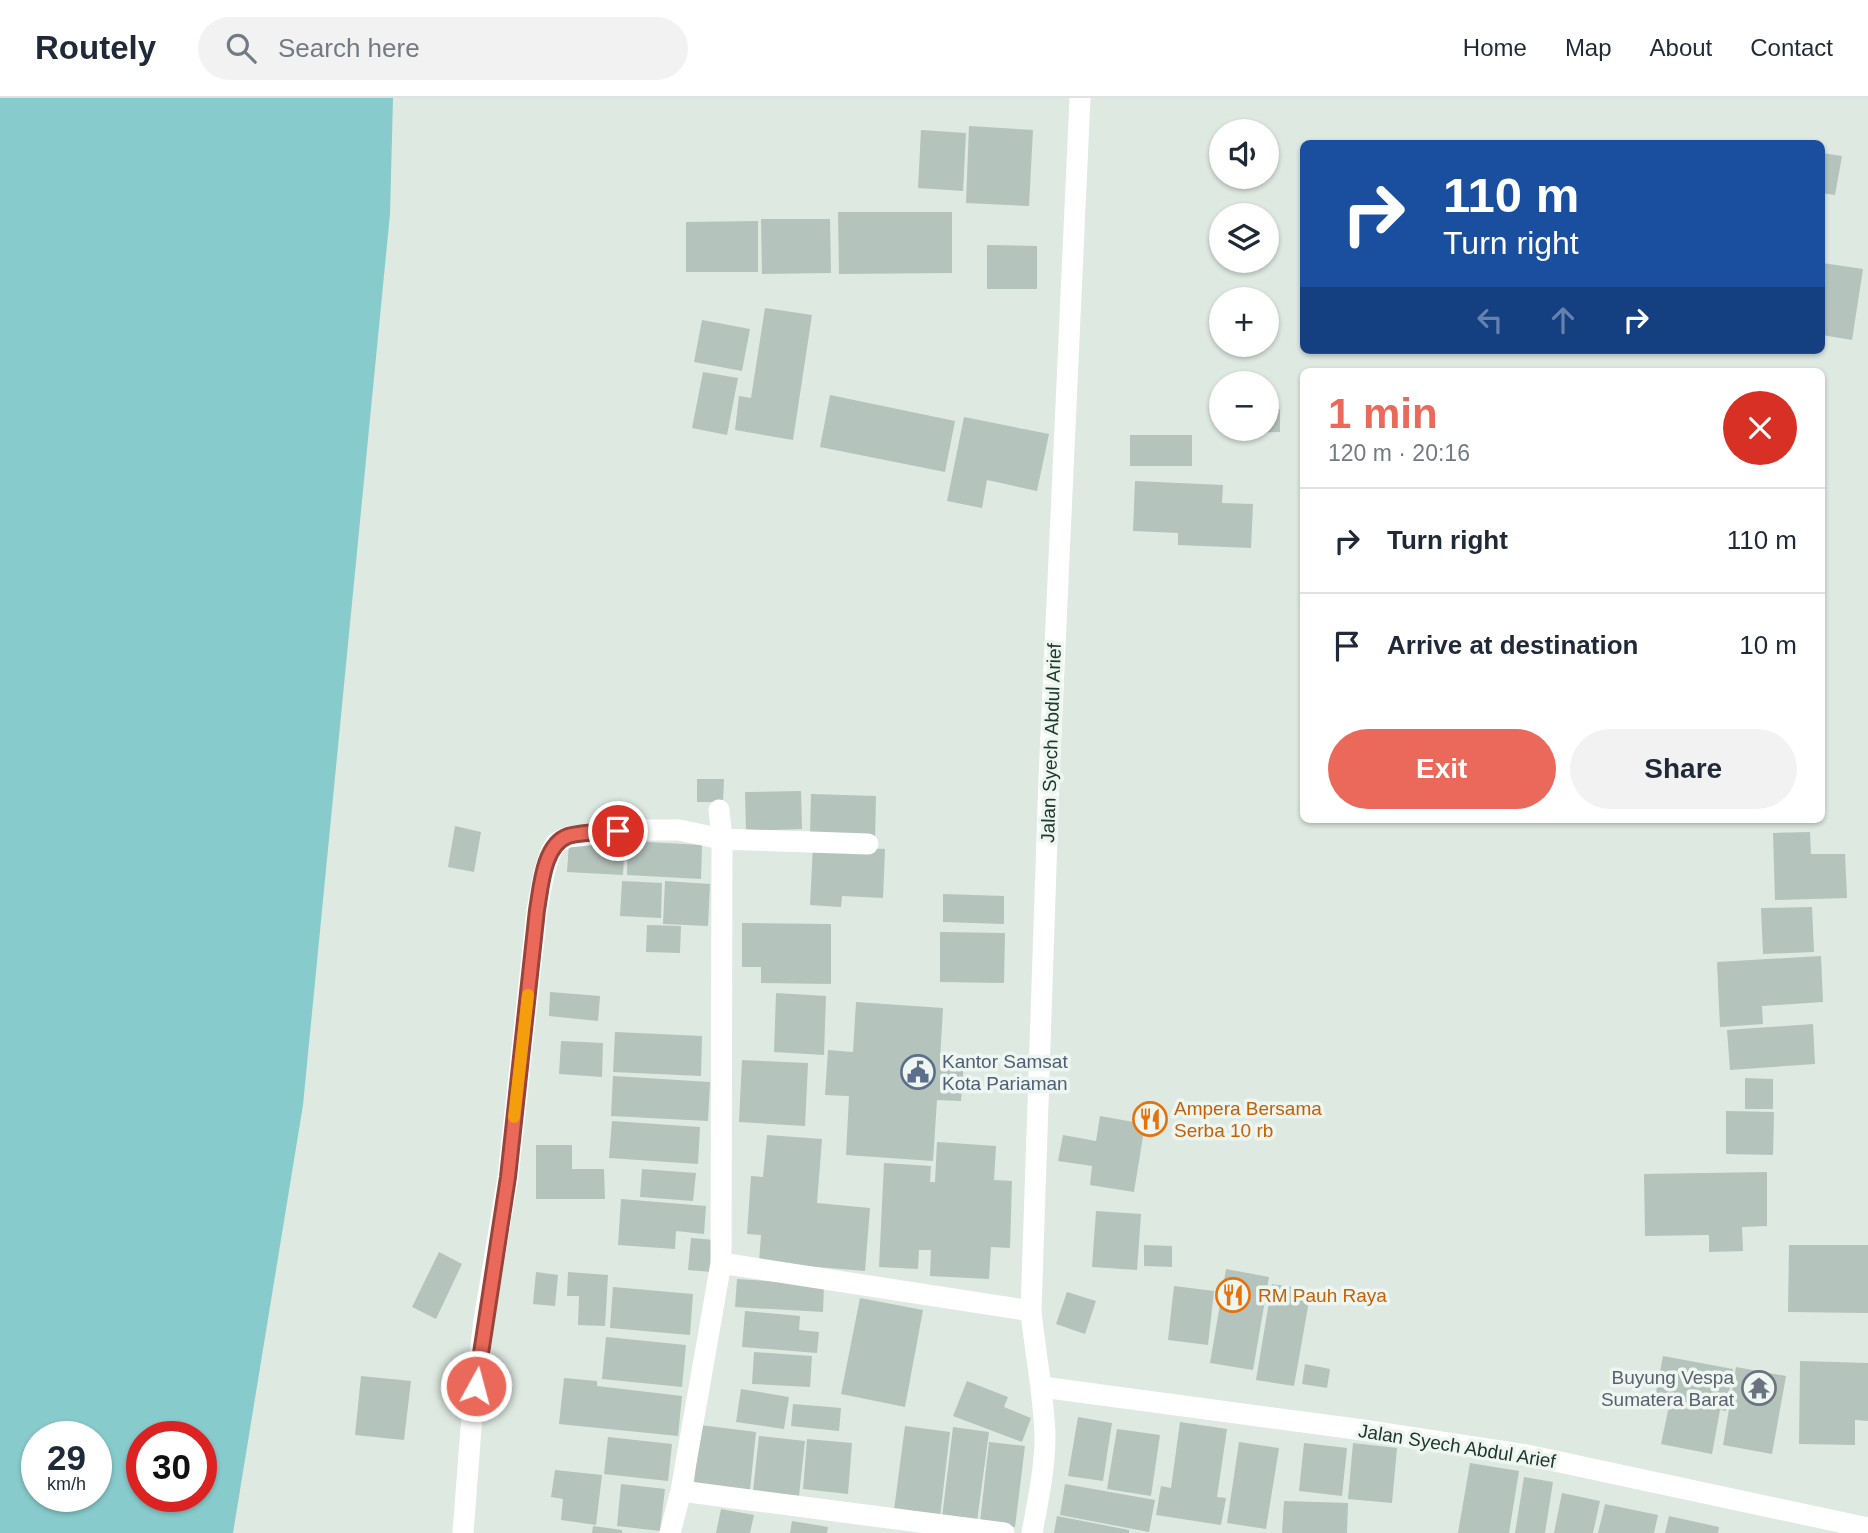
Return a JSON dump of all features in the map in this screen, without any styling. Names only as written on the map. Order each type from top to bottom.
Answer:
[{"type":"street","name":"Jalan Syech Abdul Arief","points":[[1032,1533],[1041,1485],[1045,1438],[1042,1387],[1031,1311],[1049,778],[1080,98]]},
{"type":"street","points":[[670,1533],[681,1491],[721,1263],[722,839],[719,810]]},
{"type":"street","points":[[463,1533],[481,1342],[508,1177],[537,910],[544,873],[556,843],[568,836],[601,832],[679,830],[722,839],[868,844]]},
{"type":"street","points":[[721,1263],[1031,1311]]},
{"type":"street","name":"Jalan Syech Abdul Arief","points":[[1042,1387],[1528,1455],[1868,1528]]},
{"type":"street","points":[[681,1491],[1004,1533]]},
{"type":"water","points":[[0,98],[393,98],[390,214],[303,1105],[233,1533],[0,1533]]},
{"type":"building","points":[[969,126],[1033,130],[1029,206],[966,203]]},
{"type":"building","points":[[921,130],[966,133],[963,191],[918,188]]},
{"type":"building","points":[[1825,153],[1842,156],[1835,195],[1825,193]]},
{"type":"building","points":[[838,212],[952,212],[952,273],[839,274]]},
{"type":"building","points":[[761,219],[830,219],[831,273],[762,274]]},
{"type":"building","points":[[758,221],[758,272],[686,272],[686,222]]},
{"type":"building","points":[[987,245],[1037,246],[1037,289],[987,289]]},
{"type":"building","points":[[1825,263],[1863,269],[1852,340],[1825,336]]},
{"type":"building","points":[[765,308],[812,315],[793,440],[735,430],[739,396],[751,398]]},
{"type":"building","points":[[702,320],[750,329],[742,371],[694,362]]},
{"type":"building","points":[[703,372],[738,378],[727,435],[692,428]]},
{"type":"building","points":[[830,395],[955,421],[945,472],[820,447]]},
{"type":"building","points":[[964,417],[1049,434],[1037,491],[987,480],[982,508],[947,501]]},
{"type":"building","points":[[1130,435],[1192,435],[1192,466],[1130,466]]},
{"type":"building","points":[[1135,481],[1223,485],[1222,503],[1253,504],[1251,548],[1178,545],[1178,533],[1133,531]]},
{"type":"building","points":[[697,779],[724,779],[723,802],[697,802]]},
{"type":"building","points":[[801,791],[802,829],[746,831],[745,792]]},
{"type":"building","points":[[811,794],[876,796],[875,838],[810,835]]},
{"type":"building","points":[[455,826],[481,832],[474,872],[448,867]]},
{"type":"building","points":[[1810,832],[1811,854],[1845,854],[1847,898],[1775,900],[1773,833]]},
{"type":"building","points":[[625,839],[623,875],[567,872],[569,843]]},
{"type":"building","points":[[628,841],[702,845],[701,879],[627,875]]},
{"type":"building","points":[[813,845],[885,849],[883,898],[842,896],[841,907],[810,905]]},
{"type":"building","points":[[622,881],[662,883],[661,918],[620,916]]},
{"type":"building","points":[[665,881],[710,884],[708,926],[663,924]]},
{"type":"building","points":[[943,894],[1004,896],[1004,924],[943,922]]},
{"type":"building","points":[[1812,907],[1814,952],[1763,954],[1761,908]]},
{"type":"building","points":[[742,923],[831,924],[831,984],[761,983],[761,967],[742,967]]},
{"type":"building","points":[[647,925],[681,926],[680,953],[646,952]]},
{"type":"building","points":[[940,932],[1005,933],[1004,983],[940,982]]},
{"type":"building","points":[[1821,956],[1823,1002],[1762,1006],[1763,1024],[1720,1027],[1717,962]]},
{"type":"building","points":[[550,992],[600,996],[598,1021],[549,1016]]},
{"type":"building","points":[[776,993],[826,996],[824,1055],[774,1052]]},
{"type":"building","points":[[856,1002],[943,1008],[940,1059],[964,1061],[961,1101],[937,1100],[933,1161],[846,1155],[849,1096],[825,1095],[828,1050],[853,1052]]},
{"type":"building","points":[[1813,1024],[1815,1064],[1730,1070],[1727,1030]]},
{"type":"building","points":[[615,1032],[702,1036],[701,1076],[613,1072]]},
{"type":"building","points":[[561,1041],[603,1043],[602,1077],[559,1074]]},
{"type":"building","points":[[742,1060],[808,1063],[805,1126],[739,1122]]},
{"type":"building","points":[[613,1076],[710,1082],[708,1121],[611,1116]]},
{"type":"building","points":[[1745,1078],[1773,1079],[1773,1109],[1745,1109]]},
{"type":"building","points":[[1726,1111],[1774,1112],[1773,1155],[1726,1154]]},
{"type":"building","points":[[1100,1116],[1145,1124],[1134,1192],[1090,1185],[1092,1166],[1058,1161],[1063,1135],[1096,1141]]},
{"type":"building","points":[[612,1121],[700,1127],[698,1164],[609,1158]]},
{"type":"building","points":[[767,1135],[822,1139],[817,1203],[870,1208],[865,1271],[759,1262],[761,1235],[747,1234],[751,1176],[763,1177]]},
{"type":"building","points":[[937,1142],[996,1146],[994,1180],[1012,1181],[1010,1248],[991,1247],[989,1279],[930,1276],[931,1250],[919,1250],[918,1269],[879,1267],[884,1163],[931,1166],[930,1182],[935,1182]]},
{"type":"building","points":[[536,1145],[572,1145],[572,1169],[604,1169],[605,1199],[536,1199]]},
{"type":"building","points":[[642,1169],[696,1173],[693,1201],[640,1197]]},
{"type":"building","points":[[1767,1172],[1767,1226],[1742,1227],[1743,1251],[1709,1252],[1709,1235],[1645,1236],[1644,1174]]},
{"type":"building","points":[[621,1199],[706,1206],[704,1234],[676,1231],[675,1249],[618,1245]]},
{"type":"building","points":[[1096,1211],[1141,1214],[1137,1270],[1092,1267]]},
{"type":"building","points":[[691,1238],[715,1240],[712,1272],[688,1270]]},
{"type":"building","points":[[1144,1245],[1172,1246],[1172,1267],[1144,1266]]},
{"type":"building","points":[[1789,1245],[1868,1245],[1868,1313],[1788,1312]]},
{"type":"building","points":[[439,1252],[462,1264],[436,1319],[412,1307]]},
{"type":"building","points":[[1226,1269],[1269,1277],[1253,1370],[1210,1363]]},
{"type":"building","points":[[536,1272],[558,1275],[555,1306],[533,1304]]},
{"type":"building","points":[[568,1272],[608,1275],[605,1326],[578,1325],[579,1296],[567,1296]]},
{"type":"building","points":[[737,1279],[824,1285],[823,1312],[735,1307]]},
{"type":"building","points":[[1272,1284],[1311,1290],[1294,1386],[1256,1380]]},
{"type":"building","points":[[1174,1286],[1214,1291],[1208,1345],[1168,1340]]},
{"type":"building","points":[[613,1287],[693,1294],[690,1335],[610,1328]]},
{"type":"building","points":[[1067,1292],[1096,1301],[1085,1334],[1056,1324]]},
{"type":"building","points":[[860,1298],[923,1310],[905,1407],[841,1394]]},
{"type":"building","points":[[745,1311],[800,1316],[799,1330],[819,1332],[817,1353],[742,1347]]},
{"type":"building","points":[[606,1337],[686,1345],[682,1387],[602,1379]]},
{"type":"building","points":[[754,1352],[812,1356],[810,1387],[752,1384]]},
{"type":"building","points":[[1663,1356],[1733,1369],[1726,1411],[1720,1410],[1712,1454],[1661,1444],[1670,1401],[1655,1398]]},
{"type":"building","points":[[1800,1361],[1868,1363],[1868,1421],[1855,1420],[1855,1445],[1799,1444]]},
{"type":"building","points":[[1305,1364],[1330,1369],[1327,1388],[1302,1384]]},
{"type":"building","points":[[1736,1367],[1786,1376],[1772,1454],[1723,1445]]},
{"type":"building","points":[[361,1376],[411,1381],[404,1440],[355,1435]]},
{"type":"building","points":[[564,1378],[597,1381],[597,1386],[682,1396],[678,1436],[559,1424]]},
{"type":"building","points":[[967,1381],[1008,1397],[1004,1407],[1031,1418],[1022,1442],[953,1416]]},
{"type":"building","points":[[741,1389],[789,1397],[784,1429],[736,1422]]},
{"type":"building","points":[[793,1404],[841,1408],[839,1431],[791,1426]]},
{"type":"building","points":[[1078,1417],[1112,1423],[1103,1481],[1068,1476]]},
{"type":"building","points":[[1180,1422],[1227,1429],[1217,1497],[1226,1498],[1221,1525],[1156,1515],[1161,1486],[1171,1488]]},
{"type":"building","points":[[700,1425],[756,1432],[750,1490],[694,1484]]},
{"type":"building","points":[[905,1426],[950,1432],[940,1517],[894,1510]]},
{"type":"building","points":[[953,1427],[989,1432],[977,1522],[942,1518]]},
{"type":"building","points":[[1117,1429],[1160,1435],[1151,1496],[1107,1489]]},
{"type":"building","points":[[759,1436],[805,1441],[799,1496],[753,1491]]},
{"type":"building","points":[[608,1437],[672,1444],[668,1481],[604,1474]]},
{"type":"building","points":[[807,1439],[852,1443],[848,1494],[803,1489]]},
{"type":"building","points":[[989,1442],[1025,1446],[1015,1527],[980,1522]]},
{"type":"building","points":[[1239,1442],[1279,1448],[1266,1529],[1227,1523]]},
{"type":"building","points":[[1304,1443],[1347,1448],[1342,1496],[1299,1491]]},
{"type":"building","points":[[1353,1443],[1397,1448],[1392,1503],[1348,1499]]},
{"type":"building","points":[[1470,1463],[1519,1471],[1509,1533],[1458,1533]]},
{"type":"building","points":[[555,1470],[602,1475],[596,1525],[561,1520],[563,1499],[551,1497]]},
{"type":"building","points":[[1524,1477],[1553,1482],[1545,1533],[1515,1533]]},
{"type":"building","points":[[621,1484],[665,1489],[660,1531],[617,1526]]},
{"type":"building","points":[[1065,1484],[1155,1500],[1149,1532],[1060,1515]]},
{"type":"building","points":[[1562,1493],[1600,1501],[1593,1533],[1554,1533]]},
{"type":"building","points":[[1284,1501],[1348,1503],[1347,1533],[1282,1533]]},
{"type":"building","points":[[1605,1504],[1658,1515],[1654,1533],[1598,1533]]},
{"type":"building","points":[[721,1509],[754,1515],[750,1533],[716,1533]]},
{"type":"building","points":[[1057,1516],[1129,1530],[1129,1533],[1054,1533]]},
{"type":"building","points":[[1669,1516],[1719,1527],[1718,1533],[1665,1533]]},
{"type":"building","points":[[792,1521],[828,1527],[827,1533],[790,1533]]},
{"type":"building","points":[[593,1526],[622,1530],[622,1533],[592,1533]]},
{"type":"slow traffic","points":[[514,1117],[528,995]]},
{"type":"place","name":"Kantor Samsat Kota Pariaman","points":[[918,1072]]},
{"type":"place","name":"Ampera Bersama Serba 10 rb","points":[[1150,1119]]},
{"type":"place","name":"RM Pauh Raya","points":[[1233,1295]]},
{"type":"place","name":"Buyung Vespa Sumatera Barat","points":[[1759,1388]]},
{"type":"route","points":[[476,1386],[508,1177],[537,910],[544,873],[556,843],[568,836],[618,831]]}]
